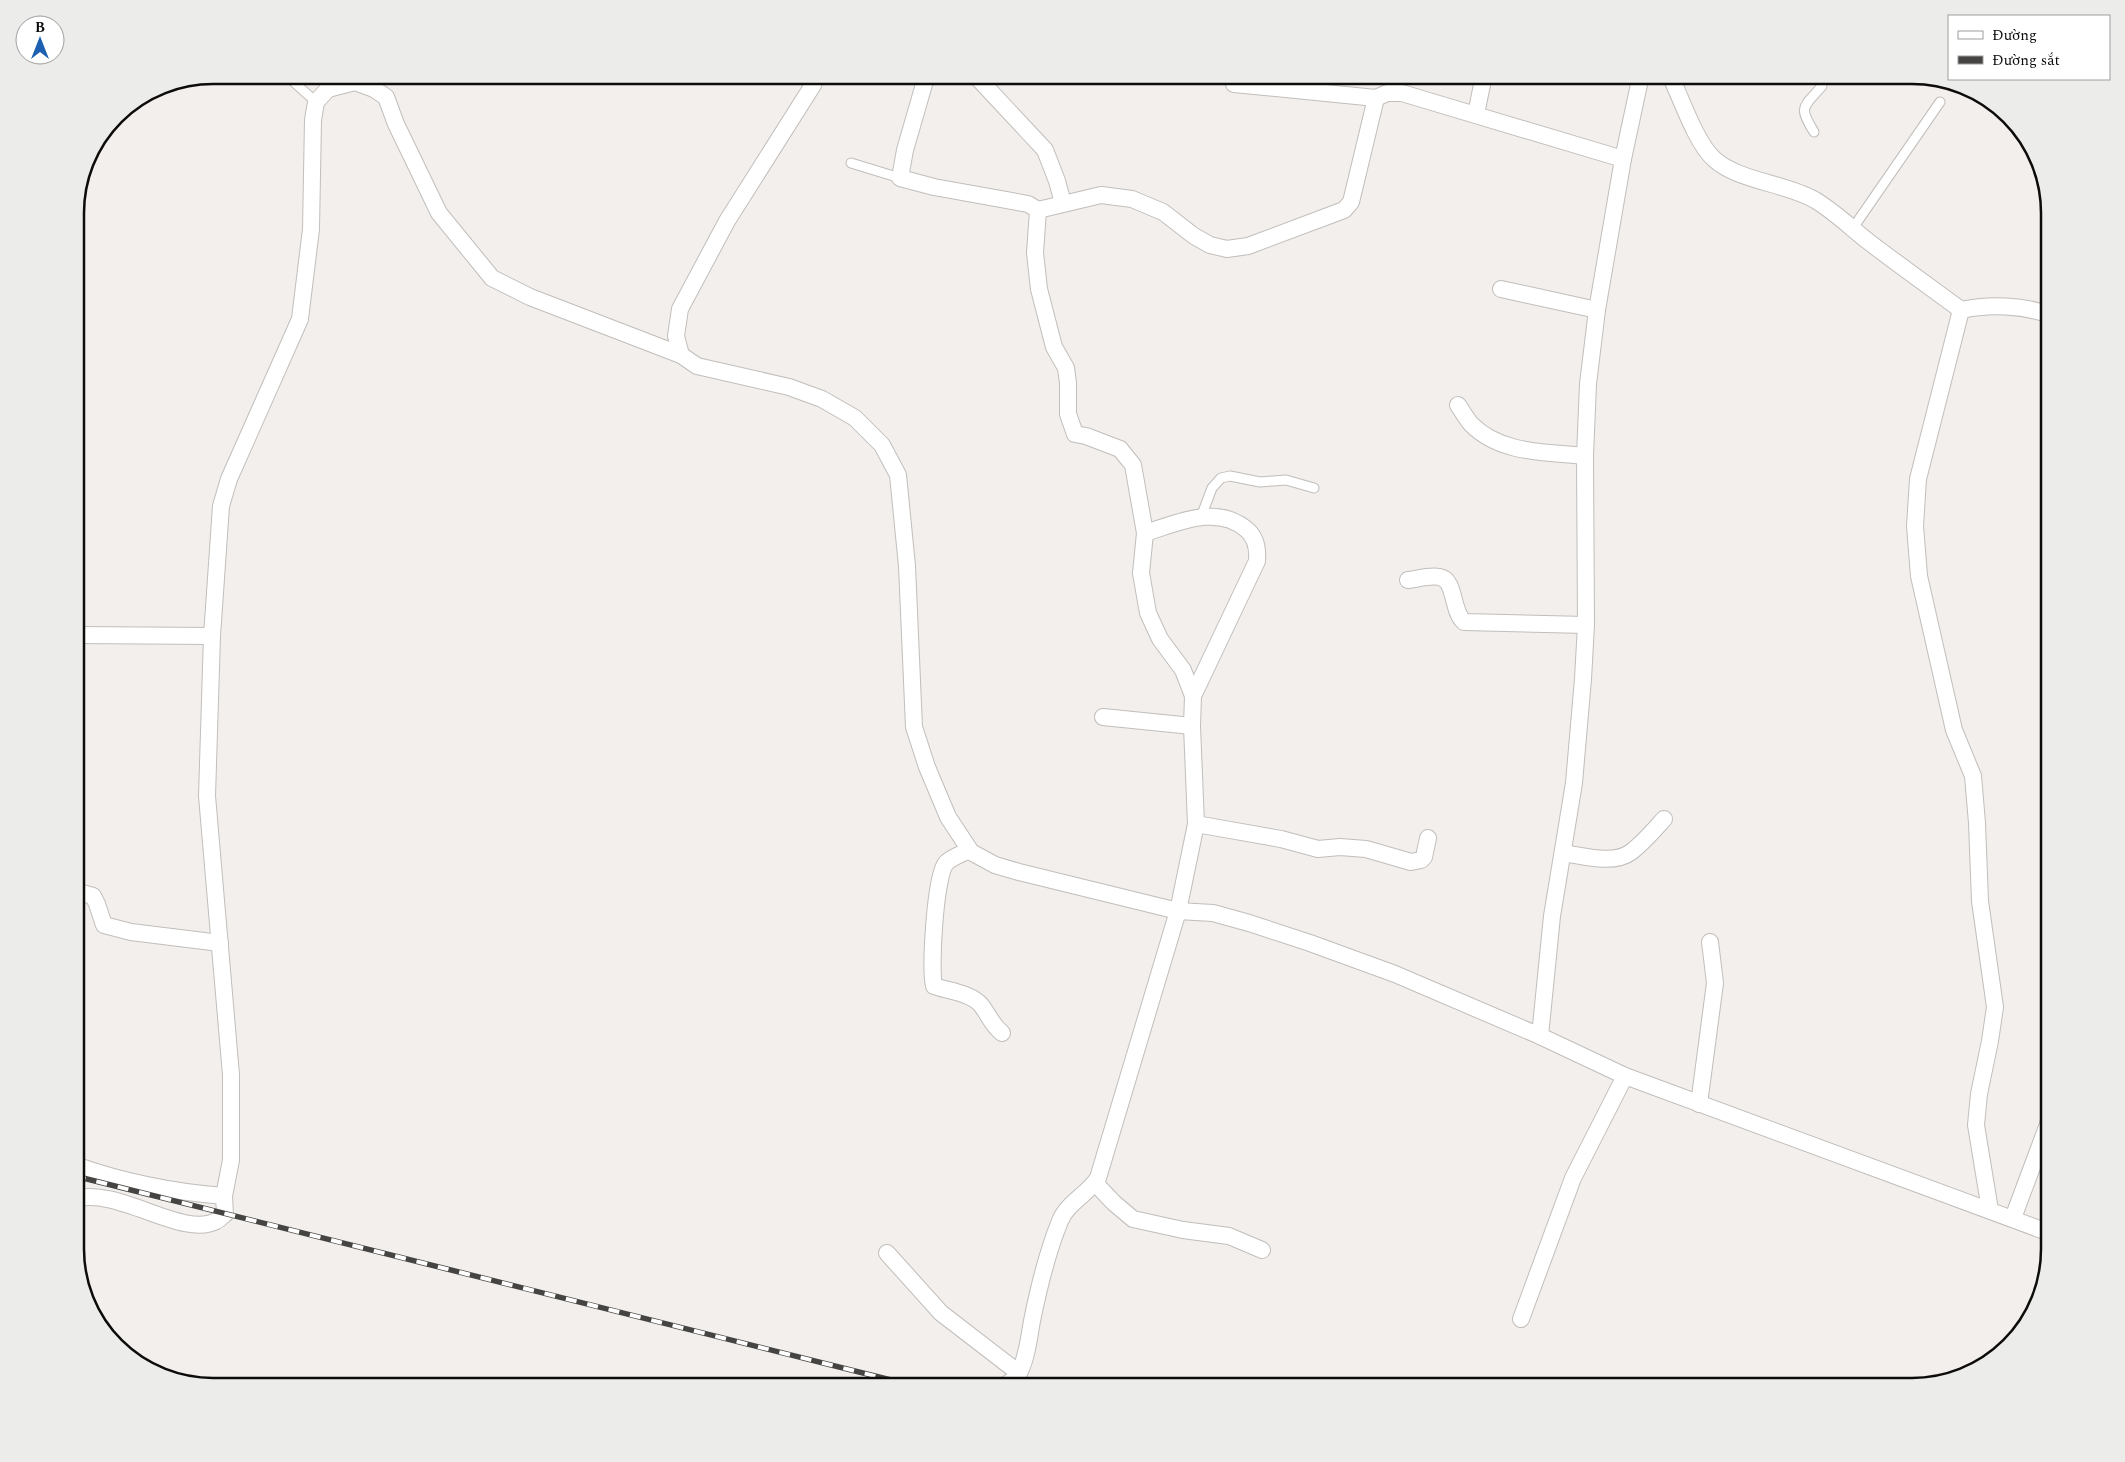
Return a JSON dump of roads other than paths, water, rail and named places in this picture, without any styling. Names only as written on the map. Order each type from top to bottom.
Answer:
[{"type":"street","points":[[84,1196],[104,1198],[189,1224],[206,1224],[216,1221],[225,1214],[224,1196],[231,1160],[231,1074],[207,796],[212,636],[221,506],[229,479],[300,319],[311,229],[316,102],[328,89],[347,84]]},
{"type":"street","points":[[360,84],[374,89],[386,97],[396,124],[439,213],[492,278],[530,297],[681,355],[697,366],[789,387],[822,398],[855,418],[882,444],[898,476],[906,566],[914,727],[927,767],[948,817],[969,850],[995,865],[1178,911],[1213,913],[1310,943],[1395,974],[1540,1036],[1625,1076],[2041,1229]]},
{"type":"street","points":[[681,355],[676,336],[680,309],[727,221],[812,84]]},
{"type":"street","points":[[923,84],[904,150],[900,178],[934,187],[1028,204],[1038,210],[1101,195],[1132,199],[1163,212],[1194,236],[1210,245],[1227,249],[1248,246],[1344,210],[1351,202],[1376,98]]},
{"type":"street","points":[[983,84],[1045,150],[1058,181],[1062,204]]},
{"type":"street","points":[[1234,84],[1376,98],[1387,92],[1402,93],[1623,159]]},
{"type":"street","points":[[1476,114],[1482,84]]},
{"type":"street","points":[[1540,1036],[1552,916],[1574,783],[1586,625],[1585,456],[1588,384],[1597,310],[1623,159],[1639,84]]},
{"type":"street","points":[[1674,84],[1700,140],[1713,158],[1730,170],[1778,184],[1814,200],[1961,310],[1980,306],[2021,308],[2041,313]]},
{"type":"street","points":[[1015,1378],[1025,1356],[1044,1266],[1061,1218],[1098,1178],[1178,911],[1196,824],[1192,726],[1193,696],[1183,670],[1160,639],[1148,612],[1141,574],[1145,533],[1133,465],[1120,449],[1076,434],[1068,414],[1066,368],[1054,348],[1038,288],[1035,253],[1038,210]]},
{"type":"street","points":[[1501,289],[1597,310]]},
{"type":"street","points":[[1961,310],[1918,479],[1915,526],[1919,576],[1954,730],[1973,776],[1980,901],[1995,1008],[1979,1094],[1976,1125],[1990,1210]]},
{"type":"street","points":[[1458,404],[1472,424],[1492,439],[1516,449],[1585,456]]},
{"type":"street","points":[[1145,533],[1201,517],[1226,517],[1239,523],[1250,532],[1256,542],[1257,560],[1193,696]]},
{"type":"street","points":[[1408,580],[1440,576],[1447,581],[1451,588],[1457,616],[1464,622],[1586,625]]},
{"type":"street","points":[[84,635],[212,636]]},
{"type":"street","points":[[1103,717],[1192,726]]},
{"type":"street","points":[[1563,853],[1608,859],[1619,858],[1630,853],[1664,819]]},
{"type":"street","points":[[1196,824],[1318,849],[1340,847],[1366,849],[1411,862],[1424,857],[1428,838]]},
{"type":"street","points":[[969,850],[946,864],[939,876],[933,940],[932,979],[934,986],[972,998],[981,1005],[992,1024],[1002,1033]]},
{"type":"street","points":[[84,894],[93,896],[104,925],[124,931],[220,943]]},
{"type":"street","points":[[1699,1104],[1715,983],[1710,942]]},
{"type":"street","points":[[1521,1319],[1573,1178],[1625,1076]]},
{"type":"street","points":[[2013,1218],[2041,1142]]},
{"type":"street","points":[[84,1168],[107,1176],[187,1193],[224,1196]]},
{"type":"street","points":[[1095,1183],[1114,1204],[1133,1219],[1183,1230],[1229,1236],[1262,1250]]},
{"type":"street","points":[[887,1253],[941,1313],[1019,1373]]},
{"type":"lane","points":[[296,84],[316,102]]},
{"type":"lane","points":[[1814,132],[1803,114],[1804,107],[1822,86],[1822,84]]},
{"type":"lane","points":[[1853,228],[1940,102]]},
{"type":"lane","points":[[851,163],[900,178]]},
{"type":"lane","points":[[1201,517],[1212,488],[1221,478],[1230,476],[1260,482],[1286,480],[1314,488]]},
{"type":"railway","points":[[84,1178],[883,1378]]}]
